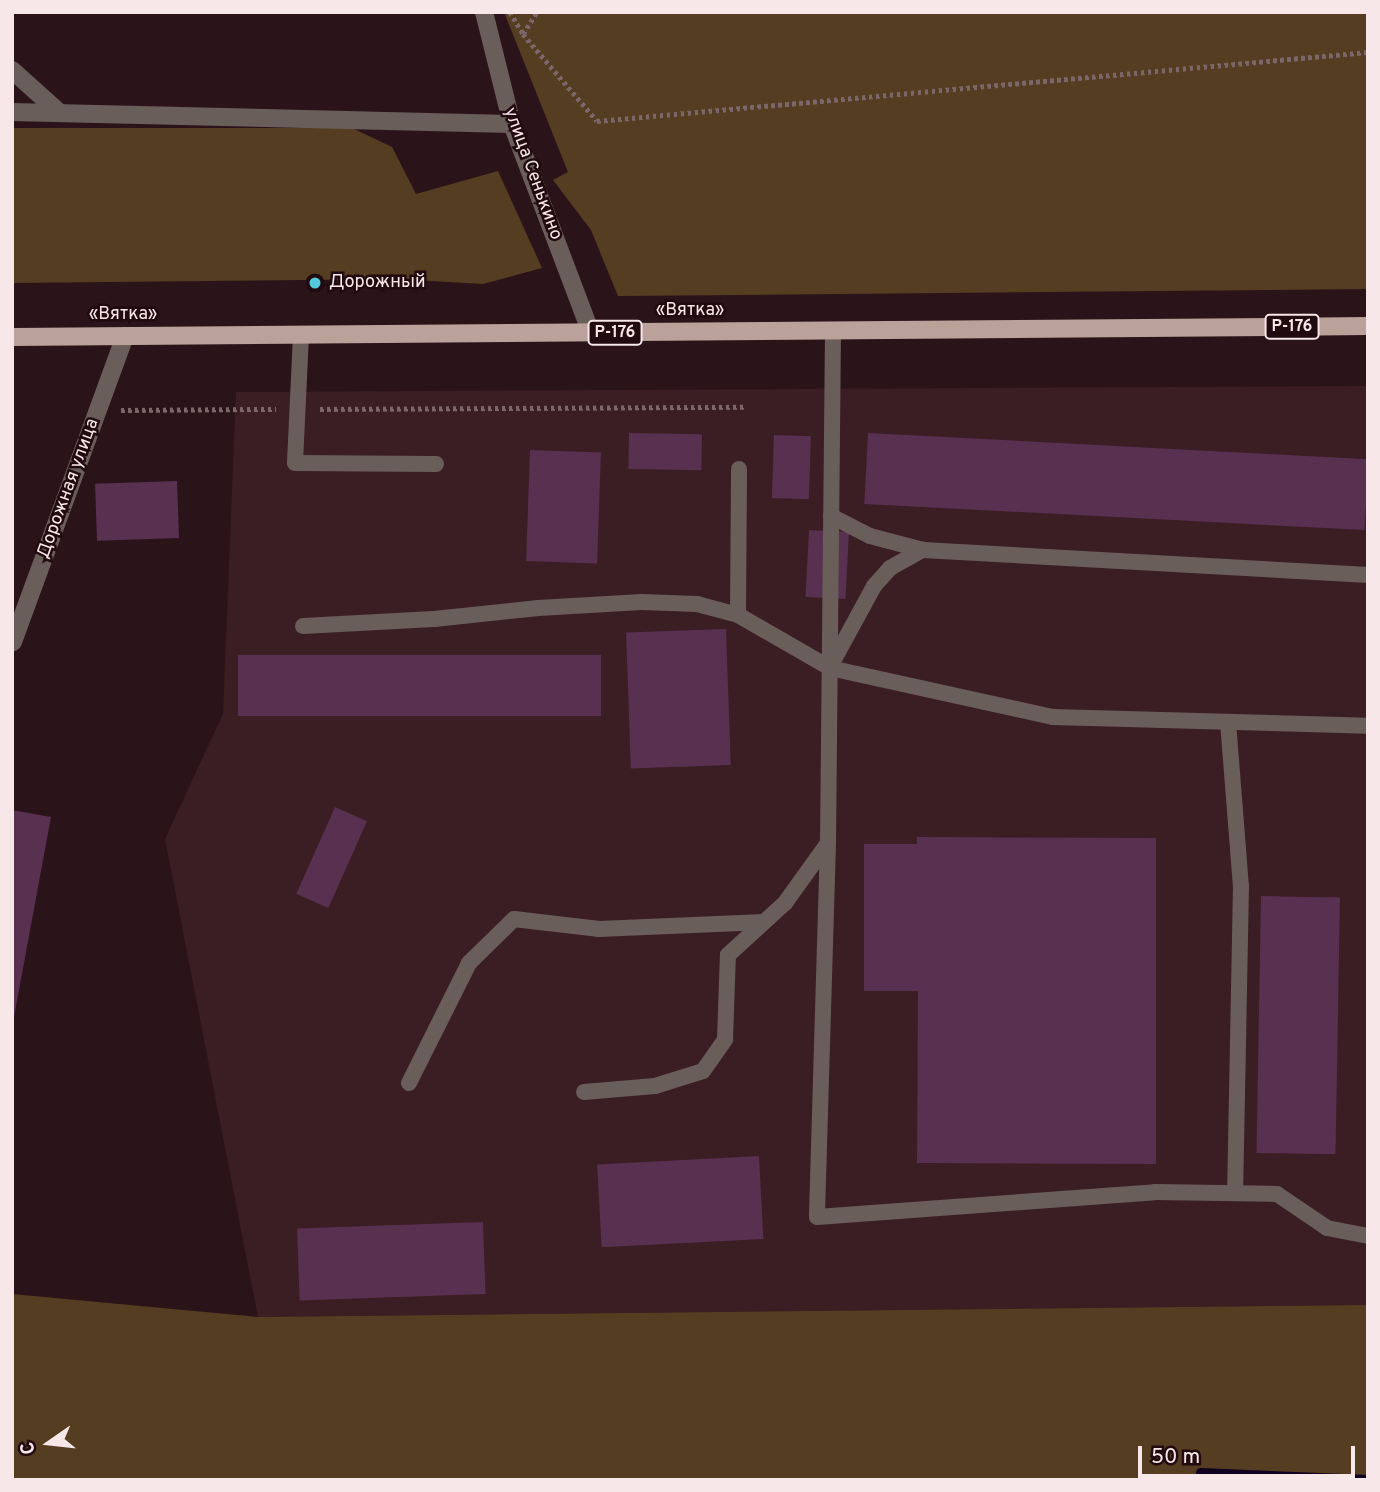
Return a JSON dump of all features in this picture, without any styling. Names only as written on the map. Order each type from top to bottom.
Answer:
[{"type":"main road","name":"«Вятка»","points":[[12,337],[1368,326]]},
{"type":"street","name":"улица Сенькино","points":[[484,12],[512,124],[590,333]]},
{"type":"street","points":[[12,71],[60,113]]},
{"type":"street","points":[[12,112],[512,124]]},
{"type":"street","name":"Дорожная улица","points":[[12,642],[125,336]]},
{"type":"lane","points":[[832,331],[828,843],[817,1217],[1154,1192],[1277,1194],[1327,1228],[1368,1236]]},
{"type":"lane","points":[[301,335],[295,463],[436,464]]},
{"type":"lane","points":[[738,615],[739,469]]},
{"type":"lane","points":[[831,516],[870,536],[923,550],[1368,575]]},
{"type":"lane","points":[[830,668],[874,586],[890,568],[923,550]]},
{"type":"lane","points":[[303,626],[642,602],[697,604],[738,615],[830,668],[1054,717],[1368,726]]},
{"type":"lane","points":[[1228,722],[1241,886],[1235,1194]]},
{"type":"lane","points":[[584,1092],[655,1086],[703,1071],[725,1040],[728,955],[785,903],[828,843]]},
{"type":"lane","points":[[409,1083],[469,963],[514,919],[599,929],[764,922]]},
{"type":"path","points":[[510,12],[523,34],[597,121],[1368,52]]},
{"type":"path","points":[[523,34],[537,12]]},
{"type":"path","points":[[99,410],[747,407]]},
{"type":"shaded area","points":[[504,12],[1368,12],[1368,289],[618,296],[591,230],[553,180],[568,172]]},
{"type":"shaded area","points":[[12,128],[352,128],[392,147],[416,194],[498,171],[542,268],[483,284],[397,279],[12,283]]},
{"type":"shaded area","points":[[1367,386],[1368,1305],[258,1317],[165,839],[223,714],[236,392]]},
{"type":"shaded area","points":[[12,1294],[258,1317],[1368,1305],[1368,1480],[12,1480]]},
{"type":"building","points":[[629,433],[702,434],[701,470],[628,469]]},
{"type":"building","points":[[868,433],[1368,459],[1365,530],[864,504]]},
{"type":"building","points":[[774,435],[811,436],[809,499],[772,498]]},
{"type":"building","points":[[530,450],[601,452],[597,563],[526,561]]},
{"type":"building","points":[[177,481],[179,538],[97,541],[95,484]]},
{"type":"building","points":[[809,530],[849,532],[845,599],[805,597]]},
{"type":"building","points":[[726,629],[731,765],[631,768],[626,632]]},
{"type":"building","points":[[238,655],[601,655],[601,716],[238,716]]},
{"type":"building","points":[[335,807],[367,821],[328,908],[296,894]]},
{"type":"building","points":[[12,810],[51,817],[14,1017],[12,1017]]},
{"type":"building","points":[[917,837],[1156,838],[1156,1164],[917,1163],[918,991],[864,991],[864,844],[917,844]]},
{"type":"building","points":[[1261,896],[1340,897],[1336,1154],[1257,1153]]},
{"type":"building","points":[[759,1156],[763,1239],[602,1247],[597,1164]]},
{"type":"building","points":[[483,1222],[486,1294],[300,1300],[297,1228]]},
{"type":"waterway","points":[[1200,1472],[1368,1479]]},
{"type":"place","name":"Дорожный","points":[[315,283]]}]
